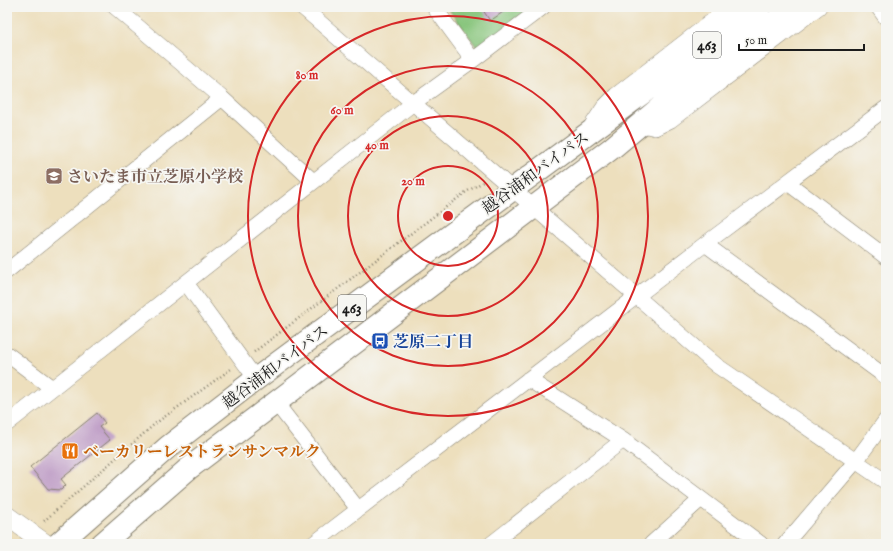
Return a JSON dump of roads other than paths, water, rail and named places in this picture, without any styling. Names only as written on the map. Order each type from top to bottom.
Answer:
[{"type":"highway","name":"463","points":[[662,92],[759,7]]},
{"type":"highway","name":"463","points":[[662,92],[794,7]]},
{"type":"highway","name":"越谷浦和バイパス","points":[[58,544],[168,448],[256,379],[587,132],[662,92]]},
{"type":"highway","name":"越谷浦和バイパス","points":[[102,544],[188,469],[612,148],[639,124],[662,92]]},
{"type":"street","points":[[115,7],[222,98],[313,181]]},
{"type":"street","points":[[302,7],[412,104],[512,188],[716,365],[886,482]]},
{"type":"street","points":[[434,7],[473,60]]},
{"type":"street","points":[[7,424],[313,181],[412,104],[543,7]]},
{"type":"street","points":[[587,132],[604,107],[616,94],[730,7]]},
{"type":"street","points":[[639,124],[655,128],[671,120],[819,7]]},
{"type":"street","points":[[878,7],[886,18]]},
{"type":"street","points":[[7,271],[222,98]]},
{"type":"street","points":[[313,544],[705,244],[886,108]]},
{"type":"street","points":[[788,182],[886,256]]},
{"type":"street","points":[[705,244],[886,377]]},
{"type":"street","points":[[186,283],[256,379]]},
{"type":"street","points":[[7,354],[52,388]]},
{"type":"street","points":[[528,379],[623,440],[761,544]]},
{"type":"street","points":[[276,403],[358,509]]},
{"type":"street","points":[[785,544],[855,462],[886,420]]},
{"type":"street","points":[[491,544],[623,440]]},
{"type":"street","points":[[651,544],[701,499]]},
{"type":"street","points":[[7,516],[46,544]]},
{"type":"place","name":"さいたま市立芝原小学校","points":[[54,176]]},
{"type":"place","name":"芝原二丁目","points":[[380,341]]},
{"type":"place","name":"ベーカリーレストランサンマルク","points":[[70,451]]}]
